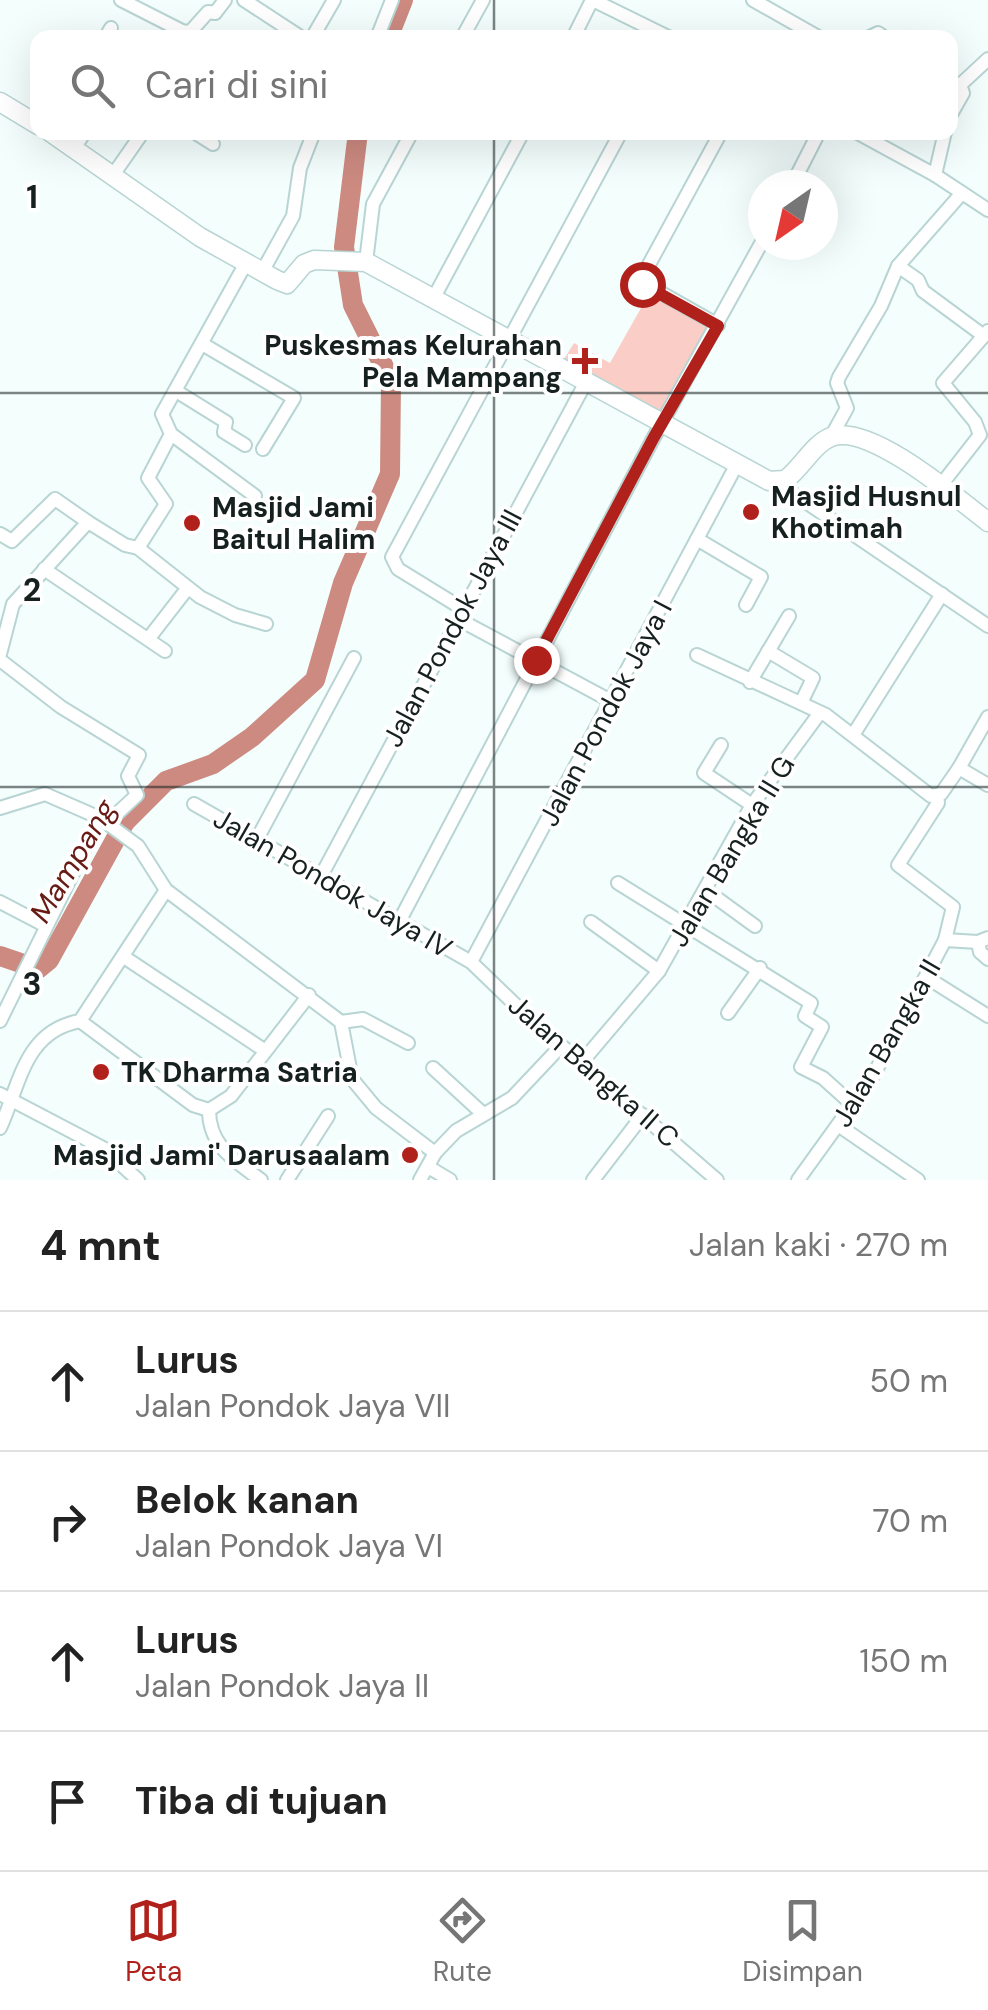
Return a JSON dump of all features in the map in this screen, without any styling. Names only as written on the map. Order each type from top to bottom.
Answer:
[{"type":"street","points":[[121,0],[174,30]]},
{"type":"street","points":[[191,30],[225,0]]},
{"type":"street","points":[[244,0],[290,30]]},
{"type":"street","points":[[317,30],[334,0]]},
{"type":"street","points":[[379,30],[392,0]]},
{"type":"street","points":[[466,30],[483,0]]},
{"type":"street","points":[[577,30],[593,0],[654,30]]},
{"type":"street","points":[[753,0],[772,5],[808,30]]},
{"type":"street","points":[[958,81],[988,59]]},
{"type":"street","points":[[0,102],[30,120]]},
{"type":"street","points":[[80,140],[113,176],[254,268],[287,284],[304,264],[353,261],[433,300],[586,380],[660,425],[778,484],[988,626]]},
{"type":"street","points":[[113,176],[138,140]]},
{"type":"street","points":[[207,140],[214,144]]},
{"type":"street","points":[[255,496],[172,434],[162,414],[254,268],[292,216],[300,168],[311,140]]},
{"type":"street","points":[[353,261],[372,204],[408,140]]},
{"type":"street","points":[[433,300],[519,140]]},
{"type":"street","points":[[609,700],[460,614],[398,569],[392,557],[617,140]]},
{"type":"street","points":[[717,140],[640,281],[718,326]]},
{"type":"street","points":[[800,170],[815,140]]},
{"type":"street","points":[[871,140],[935,174],[988,210]]},
{"type":"street","points":[[935,174],[943,140]]},
{"type":"street","points":[[778,484],[831,436],[847,408],[837,383],[839,377],[881,306],[898,266],[962,193]]},
{"type":"street","points":[[400,920],[660,425],[753,260]]},
{"type":"street","points":[[898,266],[918,280],[923,292],[986,334],[943,383],[976,422],[980,435],[942,485]]},
{"type":"street","points":[[204,345],[294,398],[263,449]]},
{"type":"street","name":"Jalan Pondok Jaya III","points":[[320,878],[586,380]]},
{"type":"street","points":[[176,391],[226,422],[224,432],[245,445]]},
{"type":"street","points":[[138,548],[164,511],[164,497],[148,478],[172,434]]},
{"type":"street","points":[[831,436],[860,437],[942,485],[988,522]]},
{"type":"street","name":"Jalan Pondok Jaya I","points":[[471,962],[738,464]]},
{"type":"street","points":[[0,534],[12,541],[55,499],[125,545],[138,548],[187,589],[235,616],[266,624]]},
{"type":"street","points":[[2,1011],[46,926],[110,825],[137,795],[128,776],[139,755],[60,707],[0,657],[6,643],[7,615],[88,522]]},
{"type":"street","points":[[697,539],[761,576],[746,605]]},
{"type":"street","points":[[44,569],[166,651]]},
{"type":"street","points":[[149,638],[187,589]]},
{"type":"street","points":[[853,735],[942,594]]},
{"type":"street","points":[[750,682],[789,616]]},
{"type":"street","points":[[768,651],[813,678],[801,703]]},
{"type":"street","points":[[697,654],[801,703],[853,735],[896,773],[937,797]]},
{"type":"street","points":[[256,841],[354,658]]},
{"type":"street","name":"Jalan Bangka II G","points":[[580,1063],[659,971],[707,892],[752,804],[819,714]]},
{"type":"street","points":[[945,940],[953,907],[898,865],[988,717]]},
{"type":"street","points":[[721,744],[704,773],[752,804]]},
{"type":"street","points":[[959,768],[988,786]]},
{"type":"street","points":[[0,808],[45,794],[110,825],[138,846],[166,890],[340,1022],[352,1080],[376,1108],[434,1153]]},
{"type":"street","name":"Jalan Pondok Jaya IV","points":[[194,804],[471,962]]},
{"type":"street","points":[[618,883],[812,1003],[805,1016],[822,1028],[800,1064],[853,1105]]},
{"type":"street","points":[[80,1022],[166,890]]},
{"type":"street","points":[[707,892],[755,926]]},
{"type":"street","points":[[0,902],[46,926]]},
{"type":"street","points":[[591,922],[659,971]]},
{"type":"street","name":"Jalan Bangka II","points":[[799,1180],[895,1039],[945,940],[983,940]]},
{"type":"street","points":[[983,940],[980,952],[988,959]]},
{"type":"street","points":[[124,957],[264,1050]]},
{"type":"street","name":"Jalan Bangka II C","points":[[471,962],[580,1063],[717,1180]]},
{"type":"street","points":[[728,1012],[760,968]]},
{"type":"street","points":[[926,977],[988,1016]]},
{"type":"street","points":[[0,1128],[6,1098],[40,1038],[60,1025],[80,1022],[192,1105],[209,1110],[231,1096],[309,995]]},
{"type":"street","points":[[340,1022],[363,1019],[408,1043]]},
{"type":"street","points":[[420,1180],[430,1168],[434,1153],[482,1113],[512,1098],[562,1046]]},
{"type":"street","points":[[433,1068],[482,1113]]},
{"type":"street","points":[[6,1098],[70,1128],[102,1148],[138,1180]]},
{"type":"street","points":[[209,1110],[209,1130],[222,1149],[262,1180]]},
{"type":"street","points":[[593,1180],[643,1115]]},
{"type":"street","points":[[287,1180],[328,1116]]},
{"type":"street","points":[[838,1126],[918,1180]]},
{"type":"street","points":[[430,1168],[450,1180]]},
{"type":"shaded area","points":[[650,292],[712,324],[658,419],[563,361],[574,343],[610,363]]},
{"type":"waterway","name":"Mampang","points":[[391,30],[403,0]]},
{"type":"waterway","name":"Mampang","points":[[0,956],[38,969],[49,960],[125,822],[166,781],[213,764],[252,737],[315,680],[343,583],[390,474],[391,381],[353,305],[344,247],[357,140]]},
{"type":"place","name":"Puskesmas Kelurahan Pela Mampang","points":[[585,361]]},
{"type":"place","name":"Masjid Husnul Khotimah","points":[[751,512]]},
{"type":"place","name":"Masjid Jami Baitul Halim","points":[[192,523]]},
{"type":"place","name":"TK Dharma Satria","points":[[101,1072]]},
{"type":"place","name":"Masjid Jami' Darusaalam","points":[[410,1155]]},
{"type":"route","points":[[536,660],[654,437],[718,326],[642,284]]}]
